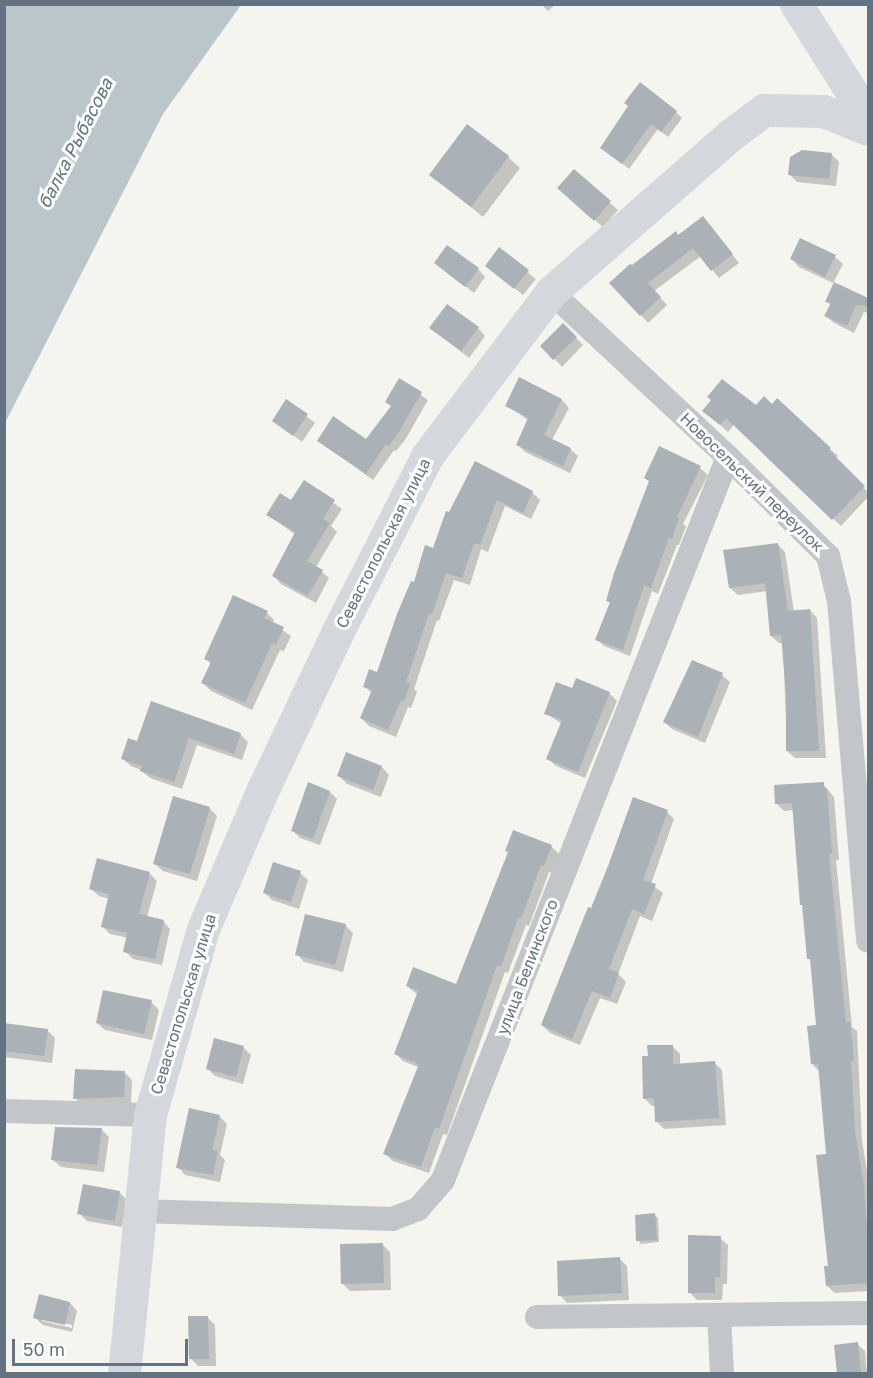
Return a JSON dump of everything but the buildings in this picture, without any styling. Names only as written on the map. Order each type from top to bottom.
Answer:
[{"type":"main road","points":[[796,4],[868,118]]},
{"type":"main road","name":"Севастопольская улица","points":[[124,1374],[150,1115],[203,929],[264,787],[427,456],[551,292],[729,136],[764,110],[823,111],[868,129]]},
{"type":"street","name":"Новосельский переулок","points":[[551,292],[728,457],[828,556],[839,601],[868,940]]},
{"type":"street","name":"улица Белинского","points":[[140,1212],[392,1219],[418,1209],[444,1180],[728,457]]},
{"type":"street","name":"Севастопольская улица","points":[[4,1111],[150,1115]]},
{"type":"street","points":[[537,1317],[868,1313]]},
{"type":"street","points":[[719,1315],[722,1374]]},
{"type":"water","name":"балка Рыбасова","points":[[5,4],[241,5],[163,114],[5,423]]}]
